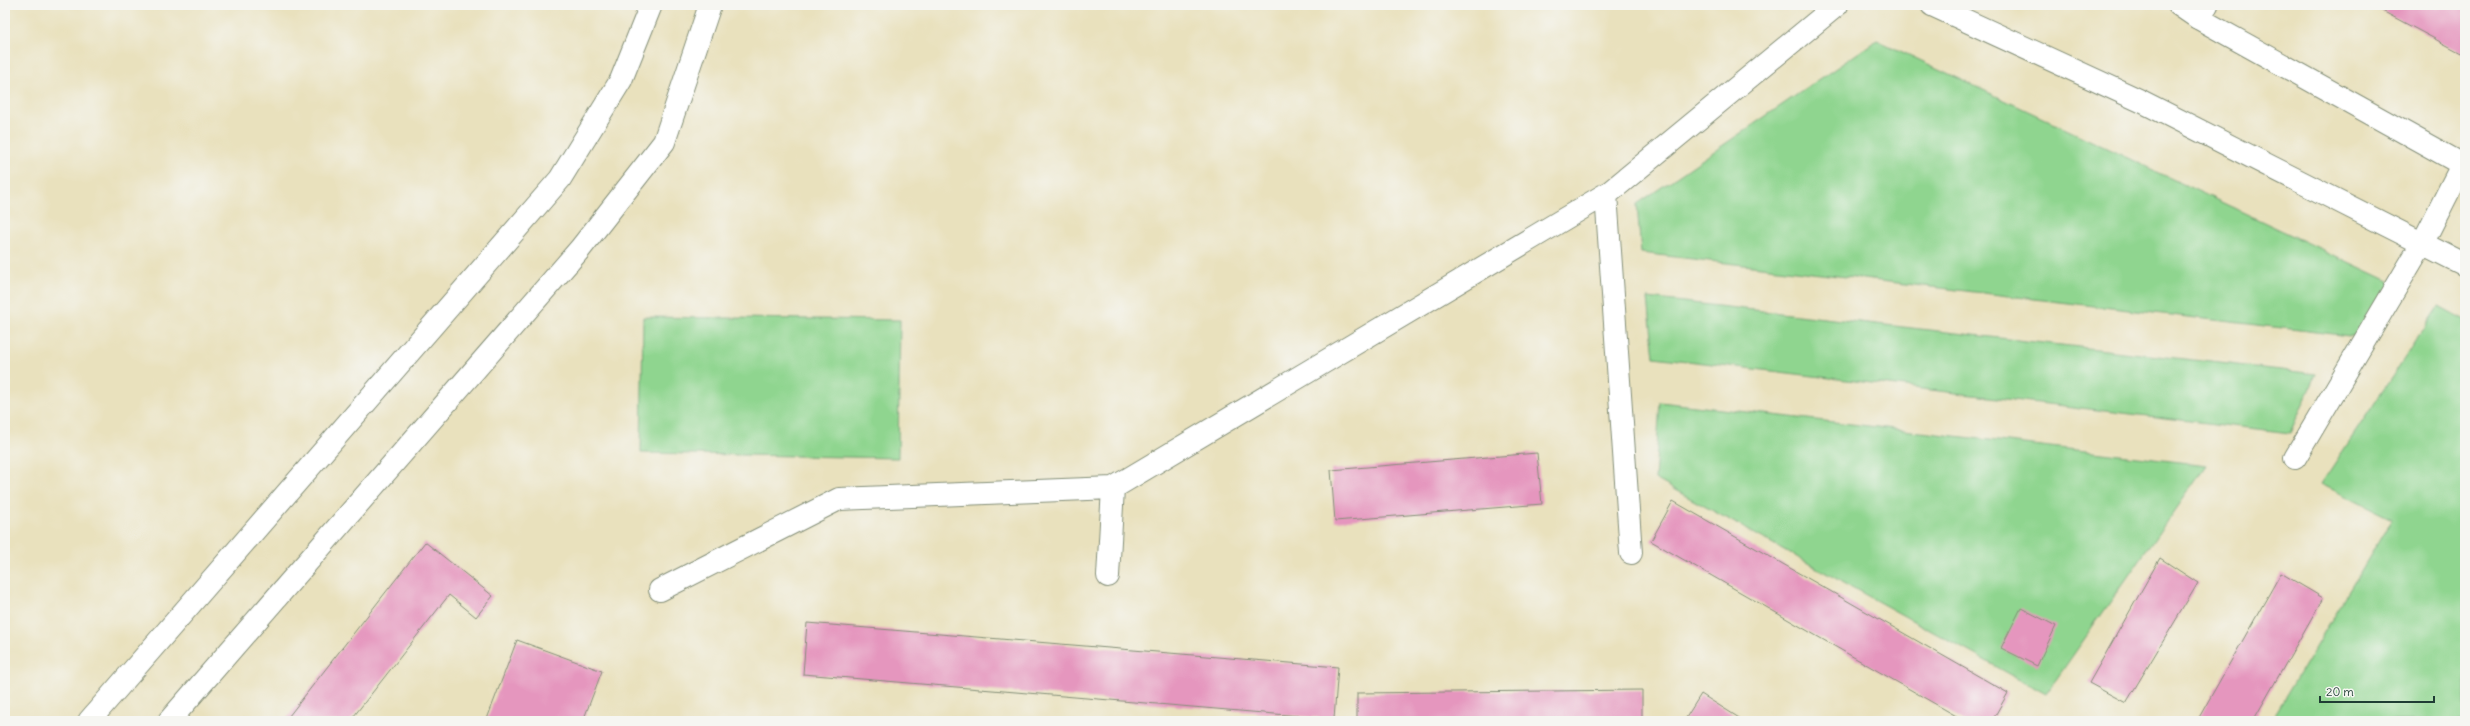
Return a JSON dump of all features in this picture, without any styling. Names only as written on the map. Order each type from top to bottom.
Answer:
[{"type":"street","points":[[89,721],[560,179],[621,80],[651,5]]},
{"type":"street","points":[[169,721],[580,249],[664,142],[710,5]]},
{"type":"street","points":[[660,590],[839,499],[1113,488],[1606,194],[1837,5]]},
{"type":"street","points":[[1932,5],[2143,102],[2423,242],[2465,265]]},
{"type":"street","points":[[2179,5],[2202,11],[2463,165],[2423,242],[2295,458]]},
{"type":"street","points":[[1606,194],[1631,553]]},
{"type":"street","points":[[1108,576],[1113,488]]},
{"type":"green space","points":[[1877,40],[2393,283],[2359,337],[1641,253],[1637,204]]},
{"type":"green space","points":[[1648,298],[2316,374],[2290,433],[1654,357]]},
{"type":"green space","points":[[2439,306],[2465,320],[2465,721],[2271,721],[2392,519],[2321,484]]},
{"type":"green space","points":[[643,317],[900,320],[898,458],[641,453]]},
{"type":"green space","points":[[1660,402],[2206,465],[2046,694],[1655,479]]},
{"type":"building","points":[[2371,5],[2465,5],[2465,55]]},
{"type":"building","points":[[1537,453],[1542,504],[1335,521],[1331,470]]},
{"type":"building","points":[[1673,501],[2008,693],[1992,721],[1965,721],[1651,541]]},
{"type":"building","points":[[425,542],[493,596],[476,617],[449,595],[350,721],[285,721]]},
{"type":"building","points":[[2160,558],[2198,583],[2126,703],[2089,683]]},
{"type":"building","points":[[2281,573],[2323,598],[2253,721],[2197,721]]},
{"type":"building","points":[[2021,608],[2056,626],[2037,666],[2001,648]]},
{"type":"building","points":[[807,623],[1338,667],[1334,719],[803,674]]},
{"type":"building","points":[[517,640],[602,671],[583,721],[487,719]]},
{"type":"building","points":[[1642,690],[1642,721],[1357,721],[1357,693]]},
{"type":"building","points":[[1701,694],[1744,721],[1684,721]]}]
